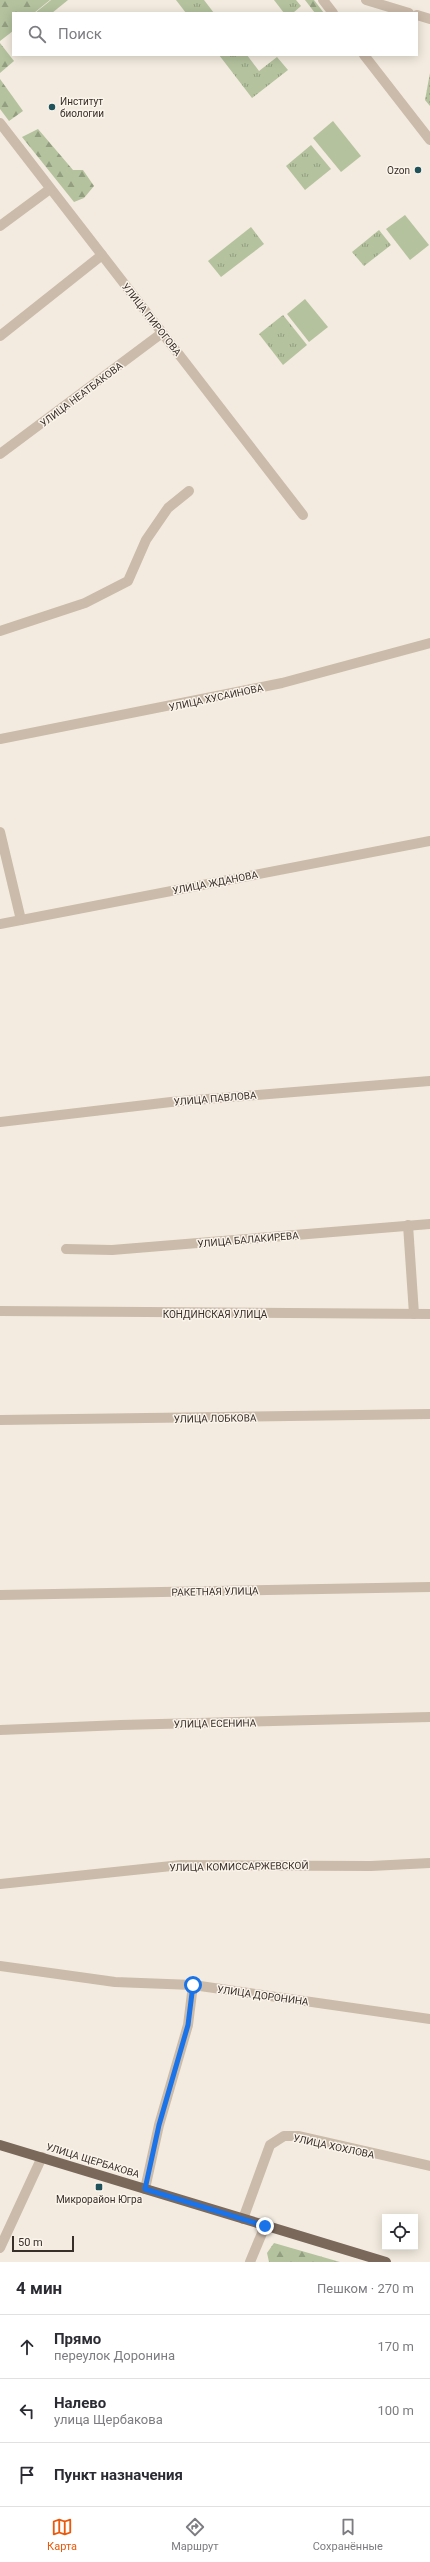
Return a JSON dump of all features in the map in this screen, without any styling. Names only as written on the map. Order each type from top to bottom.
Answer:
[{"type":"main road","name":"УЛИЦА ЩЕРБАКОВА","points":[[0,2145],[386,2262]]},
{"type":"street","points":[[323,0],[332,12]]},
{"type":"street","points":[[366,0],[406,12]]},
{"type":"street","points":[[418,15],[430,19]]},
{"type":"street","points":[[365,56],[430,140]]},
{"type":"street","name":"УЛИЦА ПИРОГОВА","points":[[2,129],[102,255],[303,515]]},
{"type":"street","points":[[0,226],[50,189]]},
{"type":"street","points":[[0,336],[102,255]]},
{"type":"street","name":"УЛИЦА НЕАТБАКОВА","points":[[0,454],[162,332]]},
{"type":"street","points":[[0,630],[85,604],[128,581],[146,540],[168,508],[189,491]]},
{"type":"street","name":"УЛИЦА ХУСАИНОВА","points":[[0,738],[274,685],[430,643]]},
{"type":"street","points":[[0,832],[22,920]]},
{"type":"street","name":"УЛИЦА ЖДАНОВА","points":[[0,924],[430,840]]},
{"type":"street","name":"УЛИЦА ПАВЛОВА","points":[[0,1122],[171,1102],[430,1081]]},
{"type":"street","name":"УЛИЦА БАЛАКИРЕВА","points":[[66,1249],[112,1250],[430,1224]]},
{"type":"street","points":[[408,1225],[414,1314]]},
{"type":"street","name":"КОНДИНСКАЯ УЛИЦА","points":[[0,1311],[430,1314]]},
{"type":"street","name":"УЛИЦА ЛОБКОВА","points":[[0,1420],[430,1414]]},
{"type":"street","name":"РАКЕТНАЯ УЛИЦА","points":[[0,1595],[430,1587]]},
{"type":"street","name":"УЛИЦА ЕСЕНИНА","points":[[0,1730],[430,1718]]},
{"type":"street","name":"УЛИЦА КОМИССАРЖЕВСКОЙ","points":[[0,1884],[181,1865],[371,1866],[430,1863]]},
{"type":"street","name":"УЛИЦА ДОРОНИНА","points":[[0,1966],[115,1982],[193,1985],[430,2019]]},
{"type":"street","points":[[145,2189],[159,2125],[188,2025],[193,1985]]},
{"type":"street","name":"УЛИЦА ХОХЛОВА","points":[[243,2219],[270,2144],[284,2136],[299,2136],[430,2166]]},
{"type":"street","points":[[0,2248],[42,2157]]},
{"type":"street","points":[[250,2262],[265,2226]]},
{"type":"green space","points":[[0,0],[50,0],[35,12],[12,12],[12,32],[0,41]]},
{"type":"green space","points":[[51,0],[68,0],[53,12],[36,12]]},
{"type":"green space","points":[[176,0],[204,0],[213,12],[185,12]]},
{"type":"green space","points":[[274,0],[296,0],[301,6],[294,12],[283,12]]},
{"type":"green space","points":[[305,0],[314,0],[323,12],[314,12]]},
{"type":"green space","points":[[0,43],[14,61],[0,73]]},
{"type":"green space","points":[[220,56],[248,56],[259,71],[277,57],[288,70],[252,98]]},
{"type":"green space","points":[[430,73],[430,106],[425,100]]},
{"type":"green space","points":[[0,79],[23,111],[9,121],[0,109]]},
{"type":"green space","points":[[333,121],[361,156],[341,172],[313,138]]},
{"type":"green space","points":[[38,129],[73,170],[83,170],[94,186],[84,198],[74,202],[22,137]]},
{"type":"green space","points":[[311,145],[331,169],[305,190],[286,166]]},
{"type":"green space","points":[[405,215],[429,245],[410,260],[386,229]]},
{"type":"green space","points":[[251,227],[264,244],[221,277],[208,261]]},
{"type":"green space","points":[[379,230],[391,245],[364,266],[352,252]]},
{"type":"green space","points":[[305,299],[328,327],[309,342],[287,314]]},
{"type":"green space","points":[[283,315],[307,345],[283,365],[259,334]]},
{"type":"green space","points":[[274,2243],[340,2262],[269,2262],[267,2253]]},
{"type":"place","name":"Институт биологии","points":[[52,107]]},
{"type":"place","name":"Ozon","points":[[418,170]]},
{"type":"place","name":"Микрорайон Югра","points":[[99,2187]]},
{"type":"route","points":[[193,1985],[188,2025],[159,2125],[151,2169],[145,2189],[265,2226]]}]
